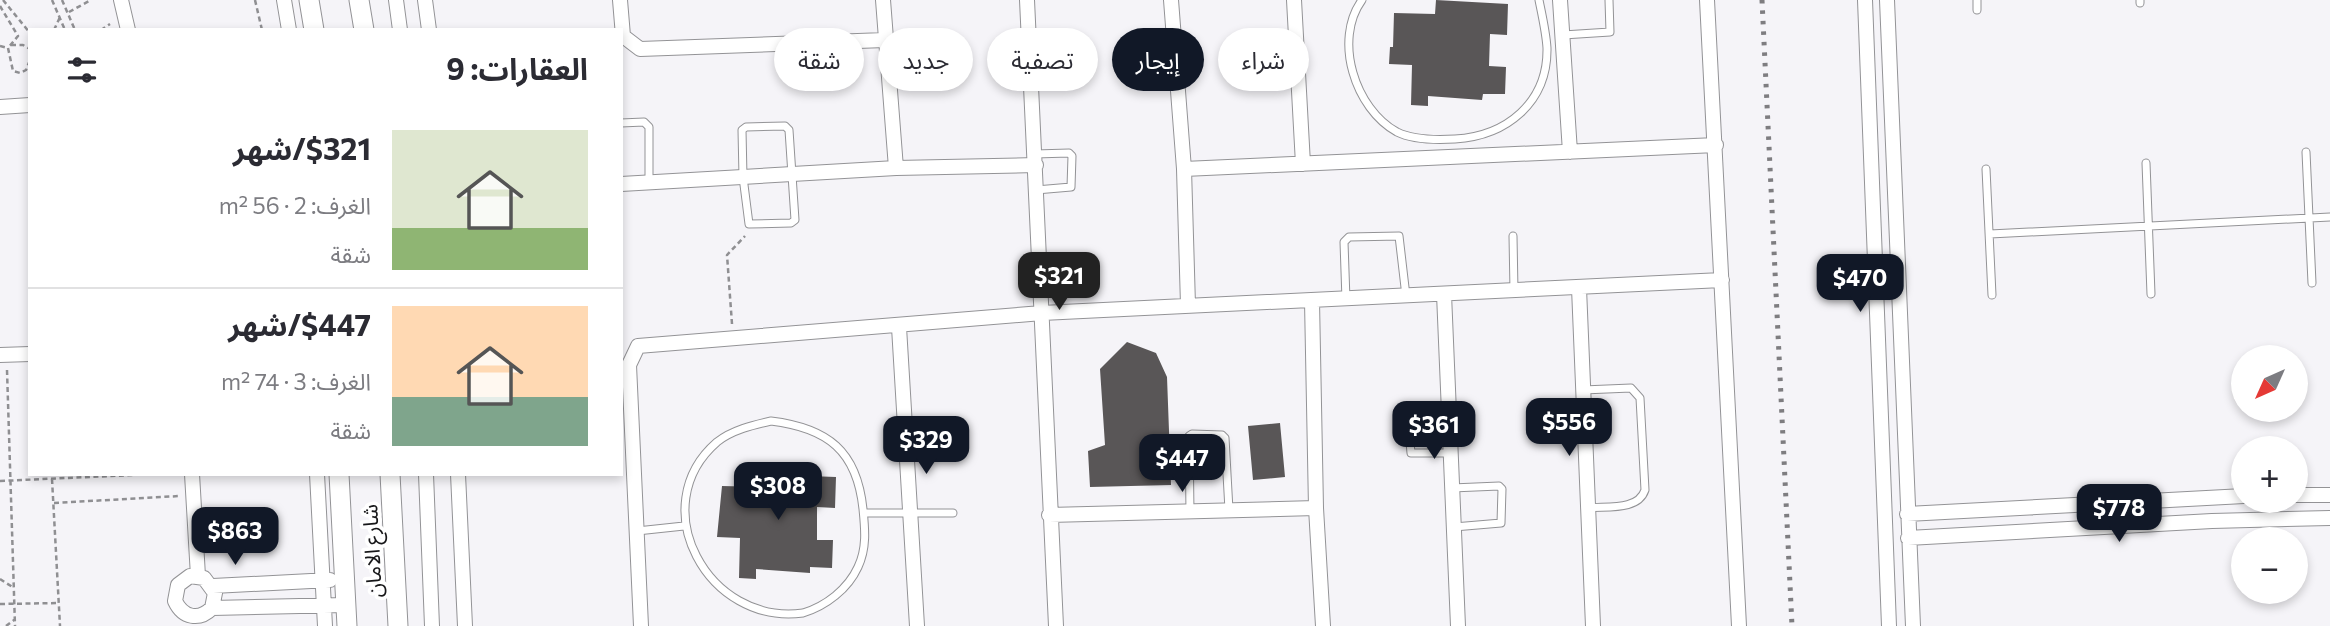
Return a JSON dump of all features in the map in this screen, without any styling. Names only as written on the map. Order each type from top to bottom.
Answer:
[{"type":"street","points":[[121,0],[128,28]]},
{"type":"street","points":[[284,0],[289,28]]},
{"type":"street","points":[[309,0],[314,28]]},
{"type":"street","points":[[359,0],[363,28]]},
{"type":"street","points":[[396,0],[400,28]]},
{"type":"street","points":[[425,0],[429,28]]},
{"type":"street","points":[[620,0],[622,28]]},
{"type":"street","points":[[883,0],[884,28]]},
{"type":"street","points":[[1027,0],[1056,626]]},
{"type":"street","points":[[1171,0],[1184,169],[1188,305]]},
{"type":"street","points":[[1294,0],[1303,164]]},
{"type":"street","points":[[1560,0],[1570,152]]},
{"type":"street","points":[[1707,0],[1739,626]]},
{"type":"street","points":[[1865,0],[1889,626]]},
{"type":"street","points":[[1887,0],[1913,626]]},
{"type":"street","points":[[623,36],[640,49],[878,40]]},
{"type":"street","points":[[890,91],[896,168]]},
{"type":"street","points":[[0,107],[28,105]]},
{"type":"street","points":[[1184,169],[1716,145]]},
{"type":"street","points":[[623,184],[1035,159]]},
{"type":"street","points":[[641,626],[629,365],[638,346],[654,342],[899,327],[1042,313],[1722,280]]},
{"type":"street","points":[[1579,288],[1593,626]]},
{"type":"street","points":[[1444,294],[1458,626]]},
{"type":"street","points":[[1312,301],[1316,508],[1323,626]]},
{"type":"street","points":[[899,327],[916,626]]},
{"type":"street","points":[[3,355],[28,354]]},
{"type":"street","points":[[192,476],[198,576]]},
{"type":"street","points":[[317,476],[325,626]]},
{"type":"street","name":"شارع الامان","points":[[339,476],[347,626]]},
{"type":"street","name":"شارع الامان","points":[[390,476],[398,626]]},
{"type":"street","points":[[426,476],[432,626]]},
{"type":"street","points":[[458,476],[465,626]]},
{"type":"street","points":[[2308,495],[2330,495]]},
{"type":"street","points":[[1907,514],[2231,497]]},
{"type":"street","points":[[1049,515],[1316,508]]},
{"type":"street","points":[[1908,538],[2211,521],[2330,518]]},
{"type":"street","points":[[1885,557],[1909,556]]},
{"type":"street","points":[[344,580],[213,586],[198,576],[183,580],[175,593],[178,608],[192,616],[204,617],[346,605]]},
{"type":"street","points":[[204,617],[215,593],[213,586]]},
{"type":"lane","points":[[1362,0],[1350,32],[1350,61],[1359,89],[1375,114],[1398,132],[1435,140],[1473,138],[1509,125],[1529,104],[1542,78],[1547,48],[1539,0]]},
{"type":"lane","points":[[1562,35],[1609,32],[1609,0]]},
{"type":"lane","points":[[1977,0],[1977,10]]},
{"type":"lane","points":[[1542,20],[1561,19]]},
{"type":"lane","points":[[623,123],[644,122],[649,127],[649,182]]},
{"type":"lane","points":[[746,127],[788,127],[792,174],[793,222],[749,224],[743,177],[742,130],[746,127]]},
{"type":"lane","points":[[1452,139],[1453,157]]},
{"type":"lane","points":[[2306,152],[2312,283]]},
{"type":"lane","points":[[1035,159],[1069,153],[1072,156],[1072,187],[1036,190]]},
{"type":"lane","points":[[2146,163],[2151,294]]},
{"type":"lane","points":[[1986,169],[1992,295]]},
{"type":"lane","points":[[1990,234],[2330,216]]},
{"type":"lane","points":[[1346,300],[1344,242],[1349,237],[1399,236],[1406,296]]},
{"type":"lane","points":[[1513,236],[1514,292]]},
{"type":"lane","points":[[1583,390],[1631,388],[1637,392],[1640,398],[1645,490],[1642,499],[1634,504],[1588,508]]},
{"type":"lane","points":[[1449,410],[1411,415],[1408,420],[1411,453],[1451,453]]},
{"type":"lane","points":[[771,421],[802,425],[825,437],[848,457],[860,483],[866,538],[859,566],[842,591],[817,608],[789,617],[760,615],[732,602],[710,582],[693,557],[684,526],[687,490],[699,463],[718,442],[744,427],[771,421]]},
{"type":"lane","points":[[1190,512],[1189,436],[1192,434],[1222,435],[1225,438],[1229,511]]},
{"type":"lane","points":[[1452,488],[1499,486],[1502,489],[1501,523],[1454,527]]},
{"type":"lane","points":[[864,513],[953,513]]},
{"type":"lane","points":[[636,531],[684,526]]},
{"type":"path","points":[[3,0],[18,36],[10,46],[13,71],[20,73],[26,70],[28,65]]},
{"type":"path","points":[[52,0],[61,15],[64,28]]},
{"type":"path","points":[[69,12],[91,0]]},
{"type":"path","points":[[254,0],[261,28]]},
{"type":"path","points":[[56,6],[63,1],[74,28]]},
{"type":"path","points":[[0,6],[28,31]]},
{"type":"path","points":[[55,28],[61,15]]},
{"type":"path","points":[[0,46],[23,45],[28,48]]},
{"type":"path","points":[[733,338],[727,255],[751,231],[749,224]]},
{"type":"path","points":[[3,355],[12,481],[15,626]]},
{"type":"path","points":[[0,481],[114,476]]},
{"type":"path","points":[[52,479],[60,626]]},
{"type":"path","points":[[54,503],[193,496]]},
{"type":"path","points":[[0,579],[14,589]]},
{"type":"path","points":[[0,604],[59,603]]},
{"type":"path","points":[[6,626],[15,620]]},
{"type":"building","points":[[1436,0],[1508,4],[1507,35],[1490,34],[1489,66],[1506,67],[1505,94],[1483,94],[1482,100],[1428,96],[1428,106],[1411,105],[1412,65],[1389,64],[1390,47],[1393,47],[1394,13],[1435,14]]},
{"type":"building","points":[[1127,342],[1156,353],[1167,377],[1171,485],[1090,487],[1088,451],[1105,445],[1100,369]]},
{"type":"building","points":[[1280,423],[1285,477],[1253,480],[1248,426]]},
{"type":"building","points":[[763,465],[782,466],[782,475],[836,477],[835,508],[817,507],[817,540],[833,540],[832,568],[810,567],[810,573],[756,569],[756,579],[739,578],[740,538],[717,537],[722,486],[763,487]]},
{"type":"railway","points":[[1762,0],[1792,626]]}]
